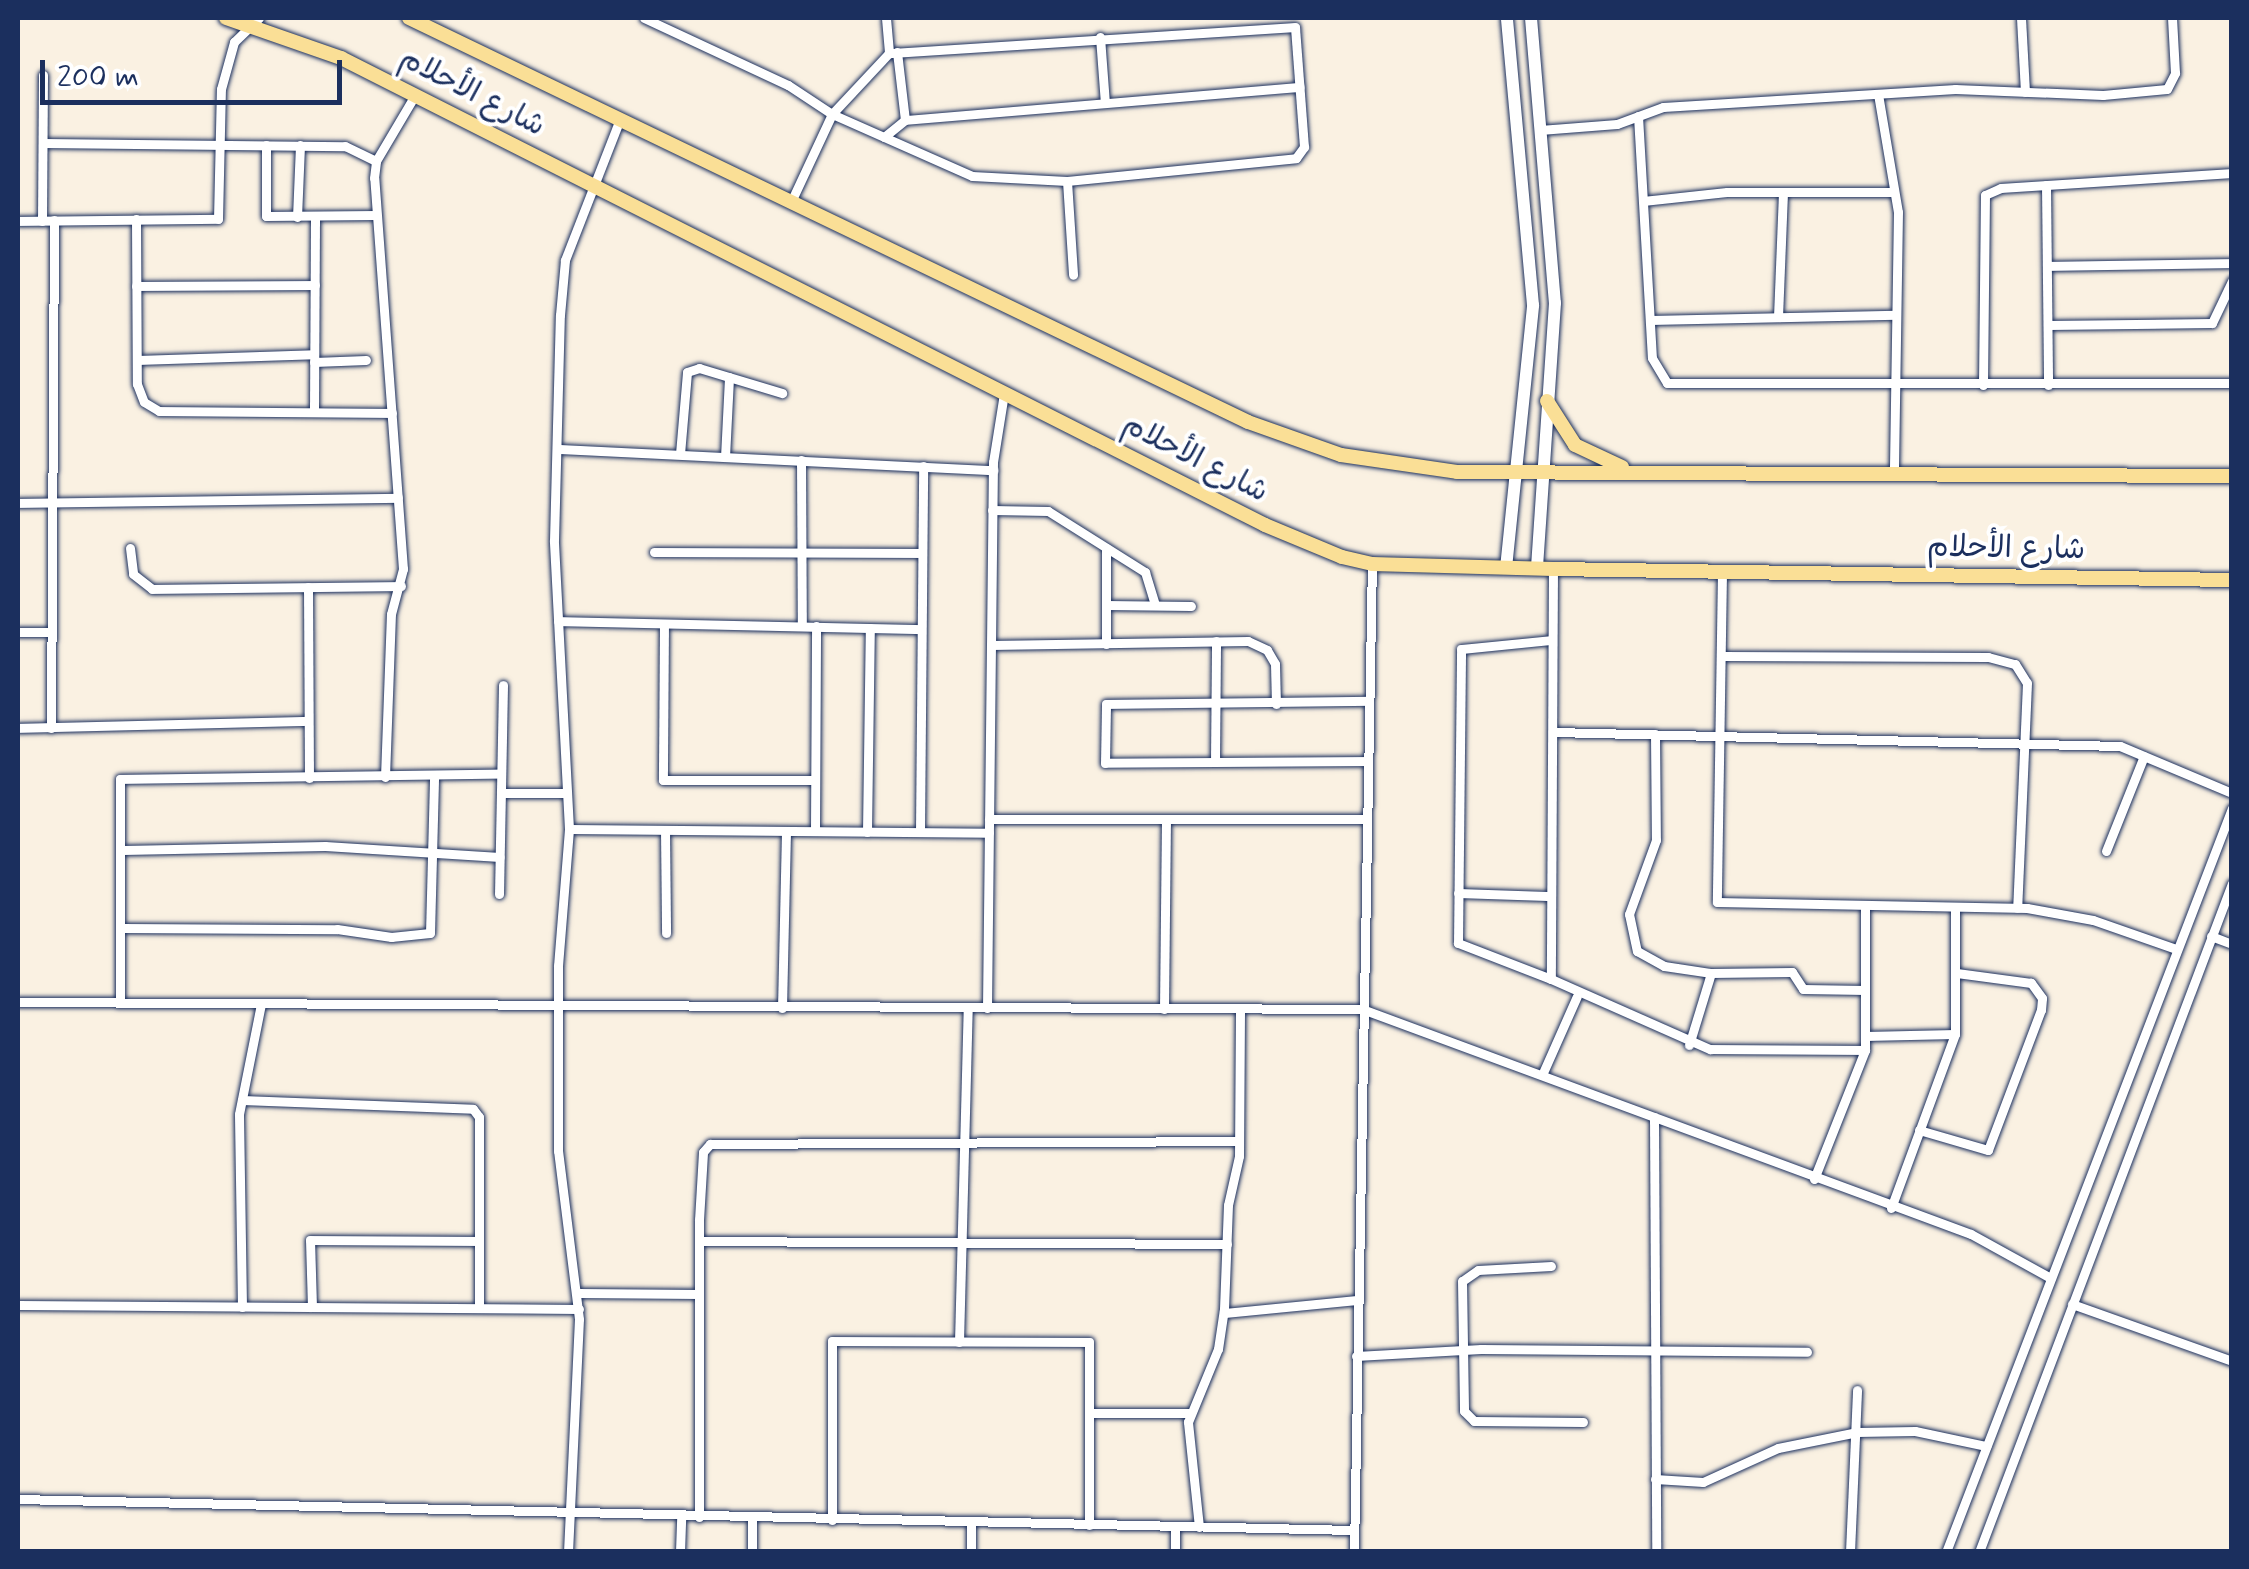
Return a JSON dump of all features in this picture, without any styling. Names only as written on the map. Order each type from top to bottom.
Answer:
[{"type":"main road","name":"شارع الأحلام","points":[[226,18],[257,20],[415,95],[1265,525],[1372,564],[2232,580]]},
{"type":"main road","name":"شارع الأحلام","points":[[408,18],[1248,422],[1396,466],[2232,476]]},
{"type":"main road","points":[[1506,568],[1533,305],[1507,18]]},
{"type":"main road","points":[[1531,18],[1555,303],[1542,469],[1545,568]]},
{"type":"main road","points":[[1526,214],[1547,213]]},
{"type":"main road","points":[[1548,402],[1575,445],[1632,470]]},
{"type":"street","points":[[644,18],[788,84],[832,114],[972,176],[1067,180],[1296,158],[1304,147],[1295,27],[1288,24],[893,52],[832,114],[791,202]]},
{"type":"street","points":[[886,18],[905,120]]},
{"type":"street","points":[[2020,18],[2025,92]]},
{"type":"street","points":[[1540,130],[1616,124],[1664,107],[1878,94],[2166,89],[2175,72],[2172,18]]},
{"type":"street","points":[[18,221],[218,219],[220,89],[234,42],[257,20]]},
{"type":"street","points":[[1100,37],[1105,103]]},
{"type":"street","points":[[42,220],[43,75]]},
{"type":"street","points":[[884,137],[905,120],[1300,87]]},
{"type":"street","points":[[1878,94],[1894,192],[1894,473]]},
{"type":"street","points":[[385,777],[391,614],[401,586],[376,215],[376,161],[415,95]]},
{"type":"street","points":[[1638,116],[1652,358],[1668,383],[2232,383]]},
{"type":"street","points":[[568,1552],[579,1309],[558,1151],[569,829],[558,622],[565,260],[591,184],[620,119]]},
{"type":"street","points":[[42,143],[345,146],[376,161]]},
{"type":"street","points":[[266,145],[263,211],[270,219],[376,215]]},
{"type":"street","points":[[297,217],[300,145]]},
{"type":"street","points":[[1983,385],[1980,206],[1985,195],[2001,188],[2232,173]]},
{"type":"street","points":[[1067,180],[1073,276]]},
{"type":"street","points":[[2046,185],[2048,385]]},
{"type":"street","points":[[1643,201],[1783,192],[1894,192]]},
{"type":"street","points":[[1778,317],[1783,192]]},
{"type":"street","points":[[314,411],[315,217]]},
{"type":"street","points":[[136,219],[136,360],[144,402],[159,412],[392,413]]},
{"type":"street","points":[[51,728],[54,220]]},
{"type":"street","points":[[2047,266],[2232,263]]},
{"type":"street","points":[[2048,324],[2212,323],[2232,281]]},
{"type":"street","points":[[136,286],[315,285]]},
{"type":"street","points":[[1650,320],[1896,315]]},
{"type":"street","points":[[136,360],[366,360]]},
{"type":"street","points":[[680,454],[687,372],[699,368],[782,393]]},
{"type":"street","points":[[725,457],[729,377]]},
{"type":"street","points":[[987,1008],[992,470],[1004,393]]},
{"type":"street","points":[[559,449],[992,470]]},
{"type":"street","points":[[801,460],[802,626]]},
{"type":"street","points":[[920,832],[922,466]]},
{"type":"street","points":[[18,503],[398,498]]},
{"type":"street","points":[[992,510],[1048,511],[1146,572],[1155,604]]},
{"type":"street","points":[[130,548],[133,574],[152,589],[401,586]]},
{"type":"street","points":[[1106,548],[1106,644]]},
{"type":"street","points":[[654,552],[922,553]]},
{"type":"street","points":[[1354,1552],[1372,564]]},
{"type":"street","points":[[1545,568],[1554,732],[1547,896],[1550,979]]},
{"type":"street","points":[[1722,572],[1717,902],[2017,908],[2093,920],[2176,949]]},
{"type":"street","points":[[308,587],[308,778]]},
{"type":"street","points":[[1106,606],[1191,606]]},
{"type":"street","points":[[558,622],[922,628]]},
{"type":"street","points":[[664,624],[664,780],[815,780]]},
{"type":"street","points":[[814,831],[816,626]]},
{"type":"street","points":[[867,832],[870,628]]},
{"type":"street","points":[[18,632],[52,632]]},
{"type":"street","points":[[1551,640],[1461,649],[1458,943],[1550,979],[1577,996],[1689,1044],[1865,1050]]},
{"type":"street","points":[[1215,762],[1216,641]]},
{"type":"street","points":[[990,644],[1248,641],[1267,650],[1279,682],[1276,704]]},
{"type":"street","points":[[1722,656],[2000,659],[2015,664],[2027,683],[2017,908]]},
{"type":"street","points":[[500,894],[503,686]]},
{"type":"street","points":[[1367,761],[1105,762],[1106,704],[1369,701]]},
{"type":"street","points":[[18,728],[308,722]]},
{"type":"street","points":[[1554,732],[2024,740],[2120,746],[2232,793]]},
{"type":"street","points":[[1655,734],[1656,840],[1629,914],[1633,944],[1664,966],[1711,973],[1792,972],[1804,989],[1865,990]]},
{"type":"street","points":[[2106,852],[2144,756]]},
{"type":"street","points":[[120,1003],[120,779],[501,774]]},
{"type":"street","points":[[122,928],[337,930],[391,937],[430,933],[434,776]]},
{"type":"street","points":[[501,793],[567,794]]},
{"type":"street","points":[[1946,1552],[2232,808]]},
{"type":"street","points":[[989,818],[1366,819]]},
{"type":"street","points":[[1164,1008],[1166,819]]},
{"type":"street","points":[[569,829],[989,832]]},
{"type":"street","points":[[665,830],[666,933]]},
{"type":"street","points":[[782,1008],[786,831]]},
{"type":"street","points":[[123,850],[325,846],[500,857]]},
{"type":"street","points":[[1978,1552],[2232,883]]},
{"type":"street","points":[[1458,893],[1547,896]]},
{"type":"street","points":[[1814,1179],[1865,1050],[1864,905]]},
{"type":"street","points":[[1891,1208],[1955,1034],[1954,908]]},
{"type":"street","points":[[2211,936],[2232,944]]},
{"type":"street","points":[[1689,1044],[1711,973]]},
{"type":"street","points":[[1919,1130],[1988,1150],[2041,1010],[2042,998],[2031,983],[1957,974]]},
{"type":"street","points":[[1542,1075],[1577,996]]},
{"type":"street","points":[[18,1002],[1362,1009],[1891,1208],[1971,1234],[2049,1276]]},
{"type":"street","points":[[242,1307],[242,1100],[261,1004]]},
{"type":"street","points":[[959,1342],[968,1008]]},
{"type":"street","points":[[1199,1527],[1190,1414],[1218,1349],[1224,1313],[1227,1244],[1239,1142],[1240,1009]]},
{"type":"street","points":[[1865,1036],[1955,1034]]},
{"type":"street","points":[[242,1100],[473,1110],[479,1117],[478,1308]]},
{"type":"street","points":[[1654,1117],[1656,1552]]},
{"type":"street","points":[[699,1517],[699,1241],[703,1152],[710,1144],[1239,1142]]},
{"type":"street","points":[[312,1307],[310,1240],[479,1241]]},
{"type":"street","points":[[699,1241],[1227,1244]]},
{"type":"street","points":[[1551,1266],[1468,1274],[1462,1281],[1460,1355],[1466,1418],[1583,1422]]},
{"type":"street","points":[[578,1293],[699,1294]]},
{"type":"street","points":[[1224,1313],[1357,1300]]},
{"type":"street","points":[[2072,1304],[2232,1361]]},
{"type":"street","points":[[18,1305],[579,1309]]},
{"type":"street","points":[[832,1520],[832,1341],[1088,1342],[1090,1525]]},
{"type":"street","points":[[1356,1356],[1460,1355],[1482,1349],[1807,1352]]},
{"type":"street","points":[[1850,1552],[1857,1390]]},
{"type":"street","points":[[1089,1413],[1190,1414]]},
{"type":"street","points":[[1655,1479],[1703,1482],[1778,1448],[1857,1432],[1915,1431],[1986,1446]]},
{"type":"street","points":[[18,1499],[570,1515],[1354,1530]]},
{"type":"street","points":[[680,1552],[681,1517]]},
{"type":"street","points":[[752,1518],[752,1552]]},
{"type":"street","points":[[971,1522],[971,1552]]},
{"type":"street","points":[[1175,1526],[1175,1552]]}]
